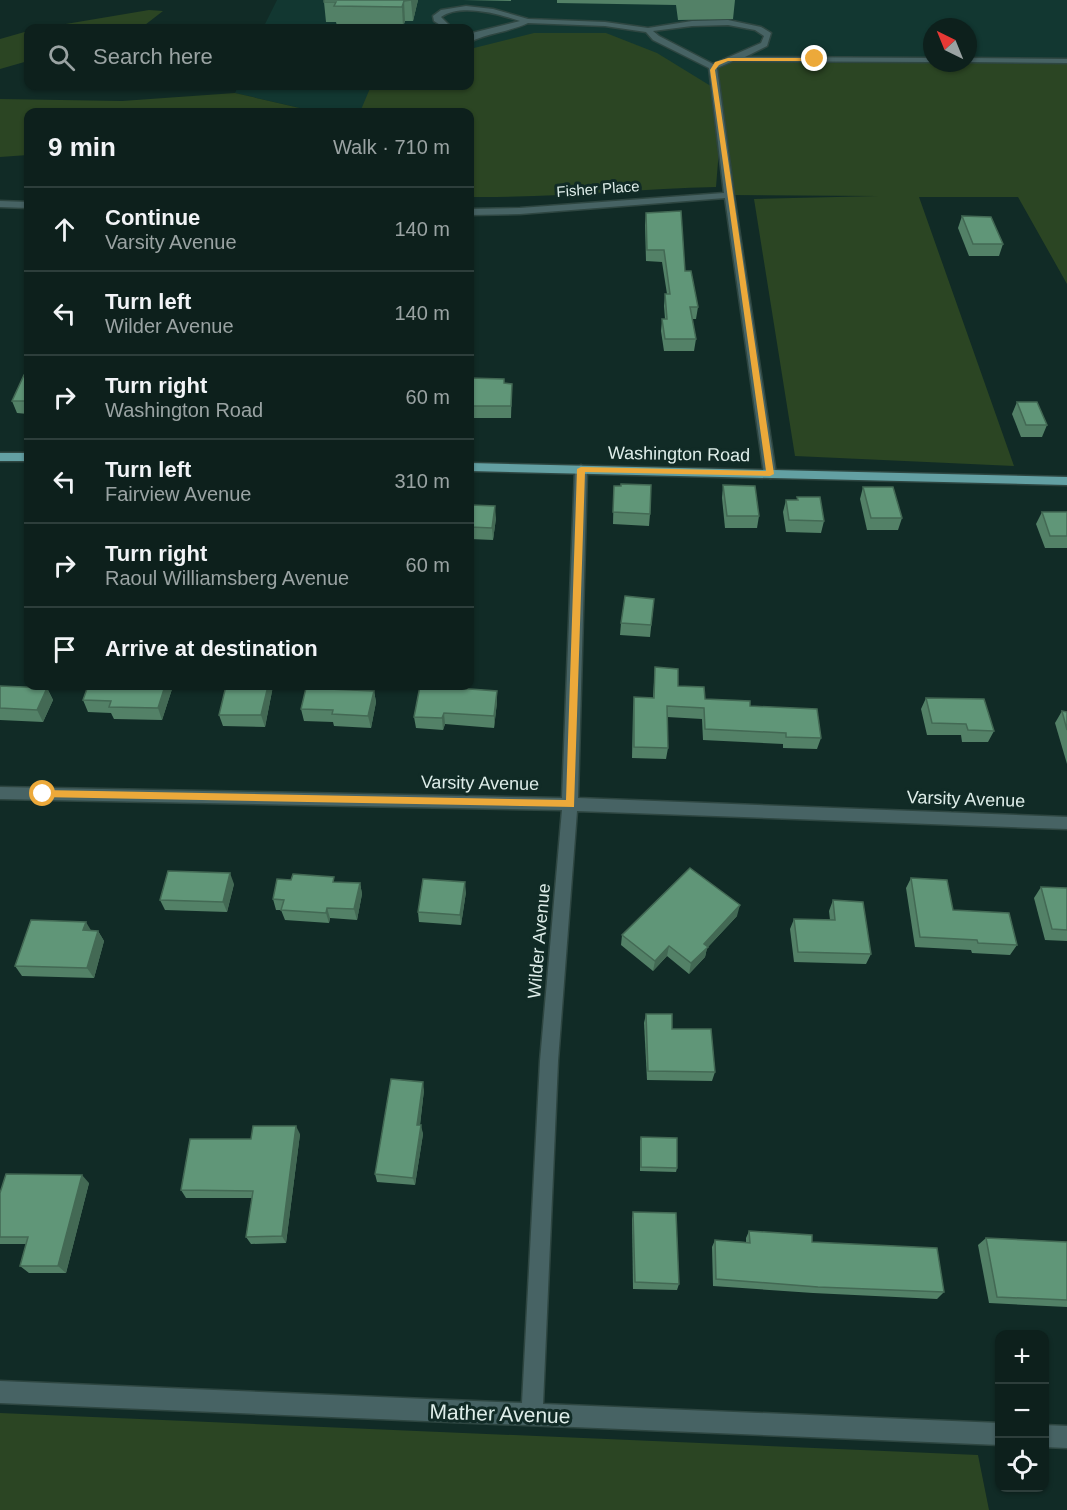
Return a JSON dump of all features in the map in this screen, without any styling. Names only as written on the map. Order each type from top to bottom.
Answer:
[{"type":"main road","points":[[0,457],[24,457]]},
{"type":"main road","name":"Washington Road","points":[[474,467],[1067,481]]},
{"type":"street","points":[[443,24],[436,16],[444,8],[456,5],[481,6],[527,21],[566,21],[648,30],[688,23],[745,24],[755,26],[768,35],[764,44],[733,59],[720,62],[713,70],[770,474]]},
{"type":"street","points":[[474,35],[514,27],[527,21]]},
{"type":"street","points":[[648,30],[656,38],[713,70]]},
{"type":"street","points":[[733,59],[923,60]]},
{"type":"street","points":[[977,60],[1067,61]]},
{"type":"street","name":"Fisher Place","points":[[474,212],[520,211],[729,195]]},
{"type":"street","points":[[0,204],[24,205]]},
{"type":"street","name":"Wilder Avenue","points":[[532,1416],[549,1061],[570,804],[581,469]]},
{"type":"street","name":"Varsity Avenue","points":[[0,793],[570,804],[1067,823]]},
{"type":"street","name":"Mather Avenue","points":[[0,1392],[995,1434]]},
{"type":"street","points":[[1049,1436],[1067,1437]]},
{"type":"shaded area","points":[[277,0],[1067,0],[1067,58],[977,59],[977,18],[923,18],[923,60],[714,88],[474,112],[474,108],[300,108],[235,93],[236,90],[474,90],[474,24],[265,24]]},
{"type":"green space","points":[[149,10],[163,11],[146,24],[66,24]]},
{"type":"green space","points":[[24,32],[24,62],[0,69],[0,39]]},
{"type":"green space","points":[[534,33],[606,33],[657,53],[714,88],[713,70],[728,60],[923,59],[923,72],[977,72],[977,59],[1067,58],[1067,284],[1018,197],[919,197],[1014,466],[795,456],[754,199],[878,196],[729,195],[720,137],[716,187],[474,197],[474,108],[362,108],[369,90],[474,90],[474,48]]},
{"type":"green space","points":[[235,93],[300,108],[24,108],[24,155],[0,157],[0,99],[122,101]]},
{"type":"green space","points":[[0,1413],[978,1455],[989,1510],[0,1510]]},
{"type":"building","points":[[324,0],[411,0],[404,1],[402,7],[334,6],[336,2],[324,2]]},
{"type":"building","points":[[681,211],[685,271],[691,271],[698,307],[690,307],[696,339],[665,339],[662,319],[667,319],[665,294],[670,294],[664,250],[647,250],[646,213]]},
{"type":"building","points":[[962,216],[991,217],[1003,244],[973,244]]},
{"type":"building","points":[[24,375],[24,401],[12,401]]},
{"type":"building","points":[[474,378],[504,379],[504,383],[512,384],[511,406],[474,406]]},
{"type":"building","points":[[1017,402],[1037,402],[1047,425],[1026,425]]},
{"type":"building","points":[[621,484],[651,485],[650,514],[613,512],[614,486],[621,486]]},
{"type":"building","points":[[723,485],[755,486],[759,516],[727,516]]},
{"type":"building","points":[[863,487],[893,487],[902,518],[871,518]]},
{"type":"building","points":[[797,497],[820,497],[824,521],[789,520],[786,500],[798,500]]},
{"type":"building","points":[[474,505],[495,506],[492,528],[474,527]]},
{"type":"building","points":[[1042,512],[1067,512],[1067,536],[1050,536]]},
{"type":"building","points":[[625,596],[654,599],[651,625],[621,623]]},
{"type":"building","points":[[655,667],[678,669],[678,686],[704,687],[705,699],[750,701],[750,706],[817,709],[821,738],[786,737],[786,733],[705,729],[704,708],[667,706],[668,748],[634,747],[634,697],[654,698]]},
{"type":"building","points":[[0,686],[24,687],[24,690],[46,690],[37,710],[0,708]]},
{"type":"building","points":[[87,690],[164,690],[158,708],[109,707],[111,701],[83,700]]},
{"type":"building","points":[[225,690],[267,690],[261,715],[219,715]]},
{"type":"building","points":[[306,690],[374,691],[368,716],[332,714],[333,710],[301,709]]},
{"type":"building","points":[[419,690],[497,691],[494,716],[444,713],[442,718],[414,717]]},
{"type":"building","points":[[926,698],[984,699],[994,731],[968,730],[966,724],[932,723]]},
{"type":"building","points":[[1062,711],[1067,712],[1067,730]]},
{"type":"building","points":[[690,868],[740,905],[704,944],[708,947],[691,963],[669,946],[655,961],[622,935]]},
{"type":"building","points":[[168,871],[230,873],[223,902],[160,900]]},
{"type":"building","points":[[293,874],[334,877],[333,882],[360,883],[354,909],[327,908],[326,913],[281,910],[284,900],[273,899],[277,879],[291,880]]},
{"type":"building","points":[[911,878],[947,880],[953,910],[1009,913],[1017,945],[920,937]]},
{"type":"building","points":[[423,879],[465,882],[460,915],[418,912]]},
{"type":"building","points":[[1041,887],[1067,888],[1067,930],[1052,929]]},
{"type":"building","points":[[833,900],[863,902],[871,954],[798,952],[794,919],[835,920]]},
{"type":"building","points":[[31,920],[86,922],[83,930],[98,931],[87,968],[15,966]]},
{"type":"building","points":[[646,1014],[672,1014],[672,1029],[711,1029],[715,1072],[648,1071]]},
{"type":"building","points":[[391,1079],[423,1082],[417,1125],[421,1125],[413,1178],[375,1174]]},
{"type":"building","points":[[253,1126],[296,1126],[282,1236],[246,1237],[253,1191],[181,1190],[190,1139],[251,1139]]},
{"type":"building","points":[[641,1137],[677,1138],[677,1168],[641,1167]]},
{"type":"building","points":[[6,1174],[82,1175],[58,1266],[20,1266],[28,1237],[0,1237],[0,1193]]},
{"type":"building","points":[[633,1212],[676,1213],[679,1284],[635,1282]]},
{"type":"building","points":[[749,1231],[812,1235],[812,1242],[937,1248],[944,1292],[818,1287],[716,1279],[715,1240],[750,1243]]},
{"type":"building","points":[[986,1238],[1067,1242],[1067,1300],[997,1297]]},
{"type":"route","points":[[43,794],[570,804],[581,469],[770,474],[712,70],[717,63],[728,60],[815,59]]}]
